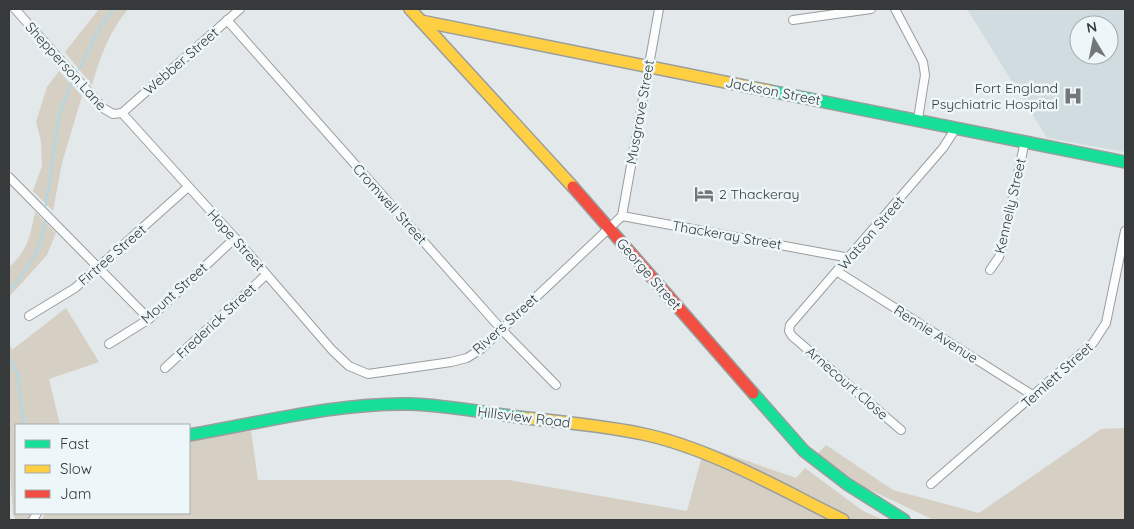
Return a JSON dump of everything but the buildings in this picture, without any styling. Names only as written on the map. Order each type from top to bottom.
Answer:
[{"type":"street","name":"Shepperson Lane","points":[[15,9],[103,108],[113,114],[122,113]]},
{"type":"street","name":"Webber Street","points":[[122,113],[240,9]]},
{"type":"street","name":"George Street","points":[[410,9],[609,227],[804,451],[847,484],[904,520]]},
{"type":"street","name":"Musgrave Street","points":[[622,216],[647,66],[659,9]]},
{"type":"street","points":[[793,20],[871,9]]},
{"type":"street","points":[[895,9],[923,62],[925,75],[918,119]]},
{"type":"street","name":"Cromwell Street","points":[[227,20],[502,330],[556,386]]},
{"type":"street","name":"Jackson Street","points":[[421,21],[956,128],[1025,140],[1125,162]]},
{"type":"street","name":"Hope Street","points":[[122,113],[235,238],[332,350],[349,366]]},
{"type":"street","name":"Watson Street","points":[[792,336],[789,331],[794,319],[850,258],[943,148],[956,128]]},
{"type":"street","name":"Kennelly Street","points":[[990,270],[999,256],[1003,242],[1025,140]]},
{"type":"street","points":[[9,177],[149,319]]},
{"type":"street","name":"Firtree Street","points":[[29,316],[75,288],[188,187]]},
{"type":"street","points":[[609,227],[622,216]]},
{"type":"street","name":"Thackeray Street","points":[[622,216],[850,258]]},
{"type":"street","name":"Rivers Street","points":[[349,366],[368,374],[467,358],[481,349],[502,330],[609,227]]},
{"type":"street","name":"Temlett Street","points":[[932,484],[1034,396],[1100,334],[1106,323],[1125,231]]},
{"type":"street","name":"Mount Street","points":[[109,344],[149,319],[235,238]]},
{"type":"street","name":"Rennie Avenue","points":[[838,272],[1034,396]]},
{"type":"street","name":"Frederick Street","points":[[165,368],[266,274]]},
{"type":"street","name":"Arnecourt Close","points":[[792,336],[901,430]]},
{"type":"street","name":"Hillsview Road","points":[[190,434],[389,404],[409,404],[572,423],[644,434],[676,443],[738,468],[843,520]]},
{"type":"shaded area","points":[[99,9],[128,9],[115,27],[106,45],[92,85],[65,52]]},
{"type":"shaded area","name":"Fort England Psychiatric Hospital","points":[[967,9],[1125,9],[1125,152],[1047,138]]},
{"type":"shaded area","points":[[59,71],[82,96],[62,163],[53,211],[33,191],[42,166],[41,141],[36,122],[47,87]]},
{"type":"shaded area","points":[[35,212],[56,233],[47,255],[9,297],[9,267],[24,249],[32,229]]},
{"type":"shaded area","points":[[66,308],[99,362],[49,379],[60,424],[15,424],[15,514],[31,514],[28,520],[16,520],[13,515],[9,455],[9,343],[12,350]]},
{"type":"shaded area","points":[[1125,428],[1125,520],[934,520],[866,488],[817,454],[826,445],[893,490],[979,513],[1101,429]]},
{"type":"shaded area","points":[[251,431],[258,480],[509,480],[687,511],[702,456],[834,520],[42,520],[45,514],[190,514],[190,440]]},
{"type":"shaded area","points":[[704,446],[796,478],[805,468],[863,511],[884,520],[848,520],[703,450]]},
{"type":"waterway","points":[[79,69],[101,25],[114,9]]},
{"type":"waterway","points":[[46,205],[59,116],[71,83]]},
{"type":"waterway","points":[[9,291],[37,251],[45,222]]},
{"type":"waterway","points":[[9,357],[17,373],[24,424]]},
{"type":"traffic: fast","points":[[770,91],[1125,162]]},
{"type":"traffic: fast","points":[[753,393],[804,451],[847,484],[904,520]]},
{"type":"traffic: fast","points":[[190,435],[326,410],[381,405],[437,406],[526,418]]},
{"type":"traffic: slow","points":[[410,9],[573,187]]},
{"type":"traffic: slow","points":[[421,21],[770,91]]},
{"type":"traffic: slow","points":[[526,418],[614,429],[668,440],[720,459],[843,520]]},
{"type":"traffic: jam","points":[[573,187],[753,393]]},
{"type":"place","name":"Fort England Psychiatric Hospital","points":[[1073,96]]},
{"type":"place","name":"2 Thackeray","points":[[704,194]]}]
